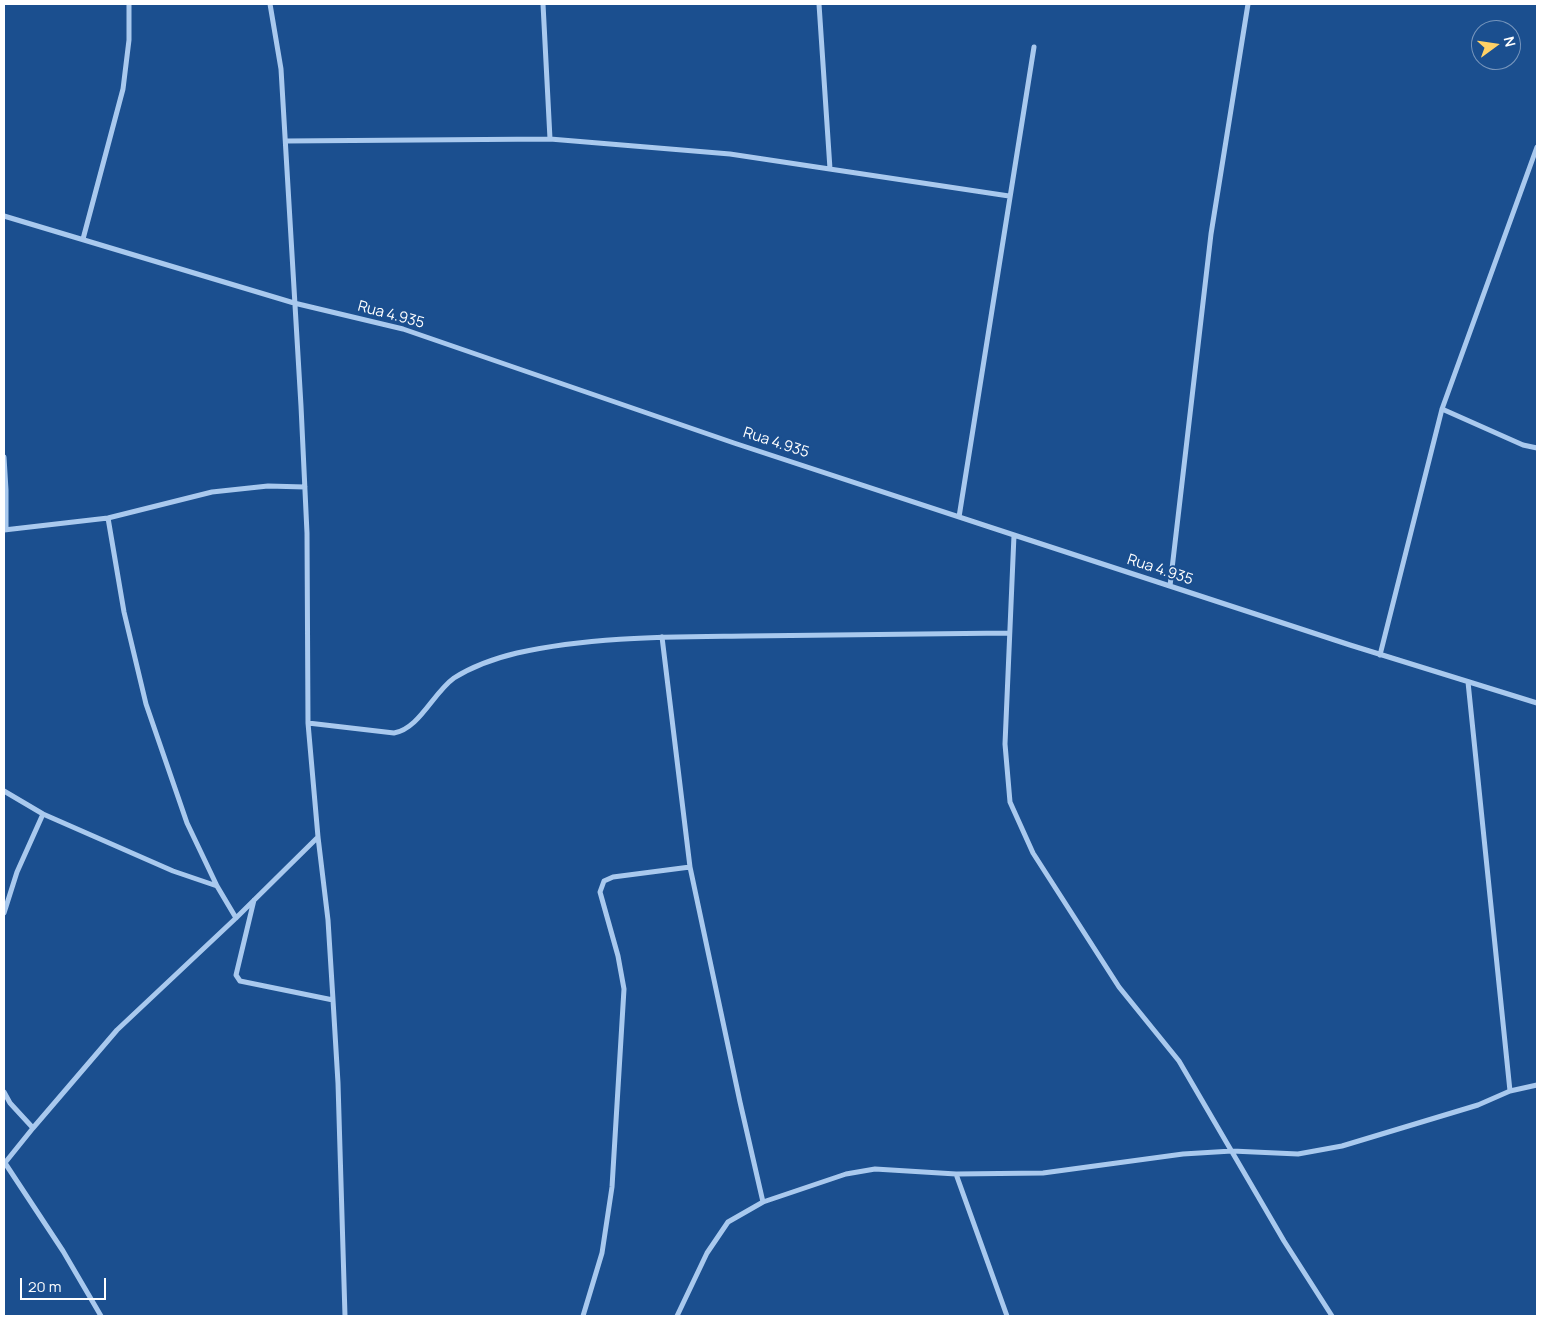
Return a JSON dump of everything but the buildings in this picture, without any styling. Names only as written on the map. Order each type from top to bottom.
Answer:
[{"type":"street","points":[[83,239],[123,89],[129,40],[129,4]]},
{"type":"street","points":[[270,4],[281,69],[286,141],[307,533],[308,722],[318,837],[328,920],[333,1000],[338,1083],[345,1316]]},
{"type":"street","points":[[543,4],[550,139]]},
{"type":"street","points":[[819,4],[830,169]]},
{"type":"street","points":[[1170,586],[1212,234],[1248,4]]},
{"type":"street","points":[[959,517],[1034,47]]},
{"type":"street","points":[[286,141],[550,139],[730,154],[1009,196]]},
{"type":"street","points":[[1380,655],[1442,409],[1537,147]]},
{"type":"street","name":"Rua 4.935","points":[[4,216],[294,303],[403,329],[734,443],[1380,655],[1537,703]]},
{"type":"street","points":[[1442,409],[1523,445],[1537,448]]},
{"type":"street","points":[[4,457],[6,490],[5,530],[108,518],[212,492],[268,486],[305,487]]},
{"type":"street","points":[[108,518],[124,612],[146,704],[187,823],[217,886],[236,918]]},
{"type":"street","points":[[1014,535],[1008,633],[1005,744],[1010,802],[1033,853],[1119,987],[1179,1061],[1284,1241],[1332,1316]]},
{"type":"street","points":[[308,722],[394,733],[404,731],[413,724],[435,696],[454,678],[486,662],[536,649],[579,643],[662,638],[1008,633]]},
{"type":"street","points":[[662,638],[690,867],[763,1202]]},
{"type":"street","points":[[1468,682],[1510,1091]]},
{"type":"street","points":[[4,791],[43,814],[174,871],[217,886]]},
{"type":"street","points":[[4,913],[17,872],[43,814]]},
{"type":"street","points":[[101,1316],[63,1252],[4,1163],[117,1030],[236,918],[318,837]]},
{"type":"street","points":[[583,1316],[602,1253],[612,1187],[624,989],[618,956],[600,892],[604,881],[613,878],[690,867]]},
{"type":"street","points":[[254,899],[236,975],[238,979],[240,981],[333,1000]]},
{"type":"street","points":[[676,1316],[706,1253],[728,1222],[763,1202],[846,1174],[875,1169],[956,1174],[1043,1173],[1183,1154],[1232,1151],[1298,1154],[1342,1146],[1478,1105],[1510,1091],[1537,1085]]},
{"type":"street","points":[[4,1092],[10,1103],[32,1128]]},
{"type":"street","points":[[956,1174],[1006,1316]]}]
